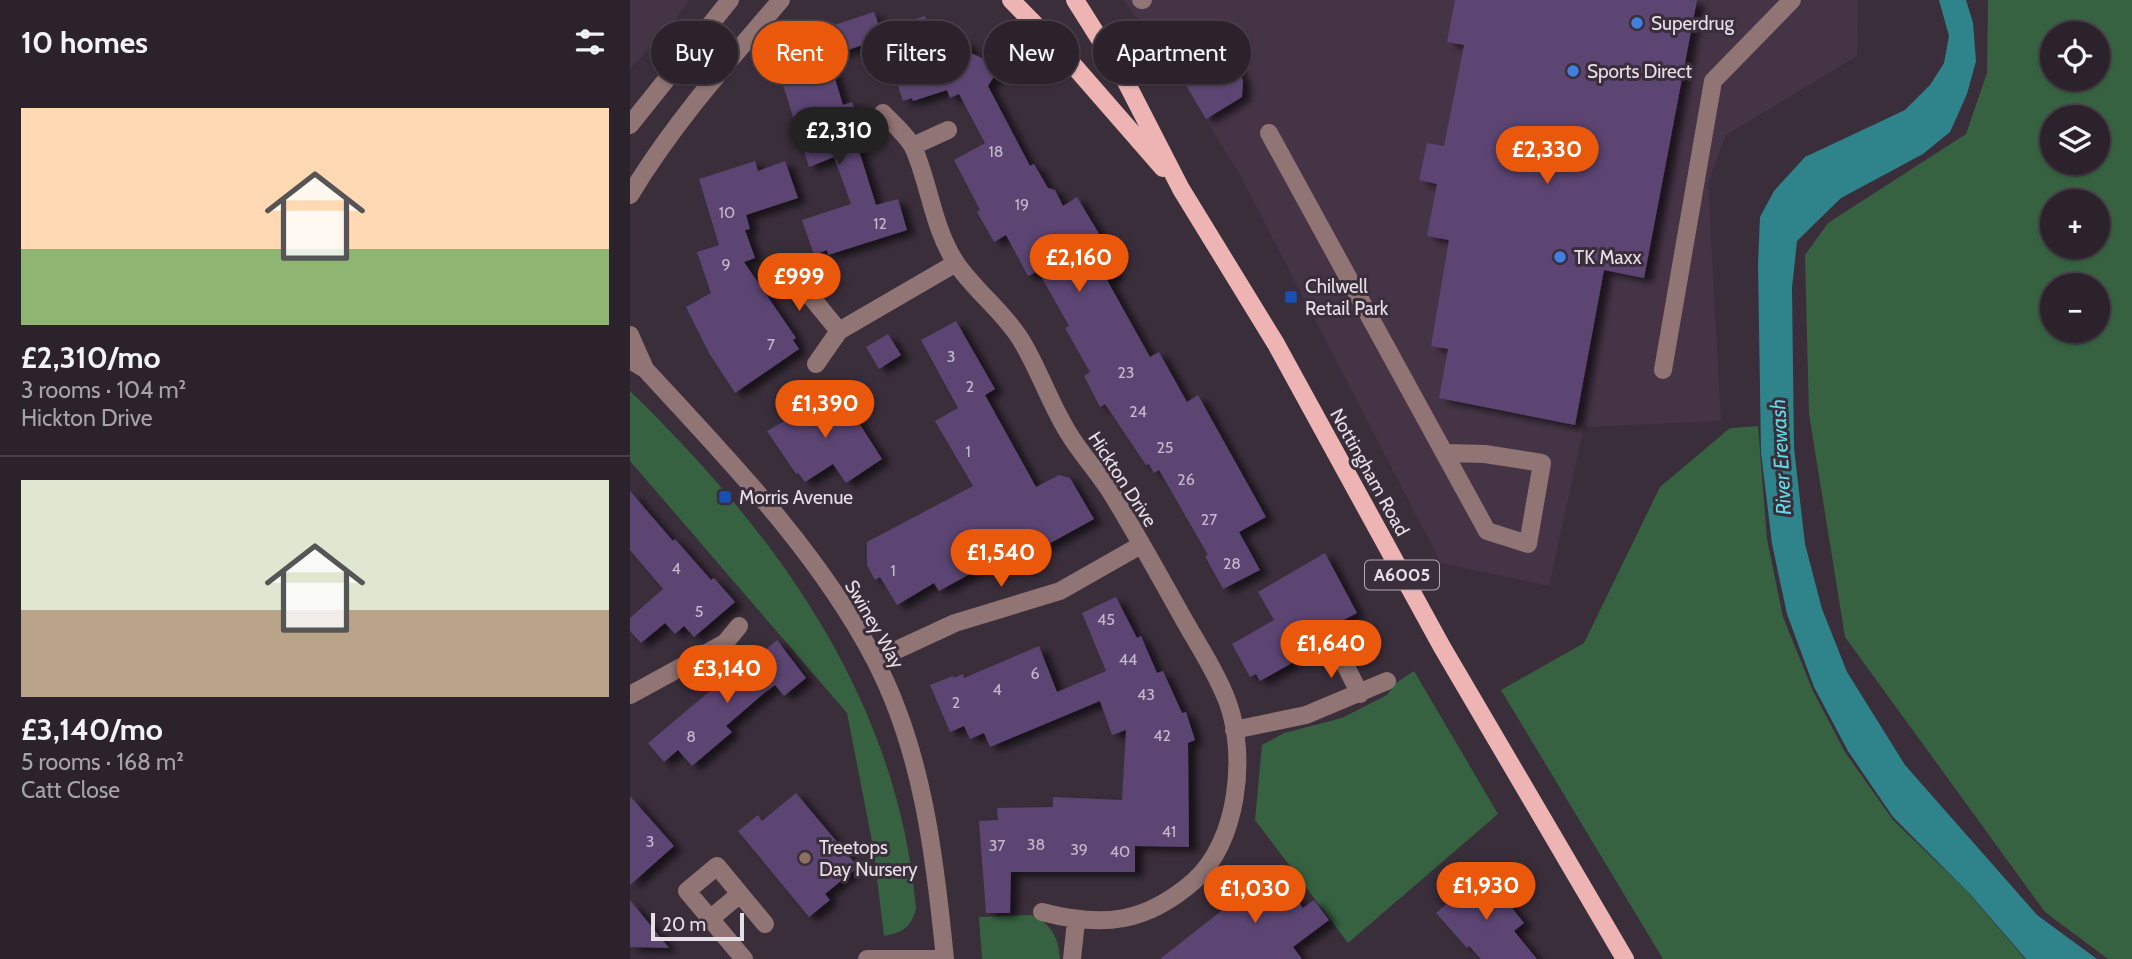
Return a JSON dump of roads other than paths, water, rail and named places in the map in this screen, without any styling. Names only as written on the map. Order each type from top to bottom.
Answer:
[{"type":"main road","name":"Nottingham Road","points":[[1011,0],[1061,51],[1181,189]]},
{"type":"main road","name":"Nottingham Road","points":[[1075,0],[1123,76],[1181,189],[1276,344],[1442,648],[1625,959]]},
{"type":"street","points":[[630,125],[730,0]]},
{"type":"street","points":[[630,195],[654,155],[700,94],[781,0]]},
{"type":"street","points":[[1663,370],[1713,81],[1792,0]]},
{"type":"street","name":"Hickton Drive","points":[[883,113],[913,146],[931,206],[956,263],[1022,341],[1054,411],[1111,493],[1203,653],[1227,702],[1234,730],[1233,804],[1227,834],[1214,859],[1176,897],[1153,910],[1116,920],[1076,921],[1042,912]]},
{"type":"street","points":[[913,146],[947,130]]},
{"type":"street","points":[[1269,133],[1447,453],[1487,531],[1528,544],[1542,463],[1485,454],[1447,453]]},
{"type":"street","points":[[816,364],[839,331],[956,263]]},
{"type":"street","points":[[789,270],[839,331]]},
{"type":"street","name":"Swiney Way","points":[[630,335],[637,364],[791,535],[832,590],[875,660],[893,703],[915,771],[931,836],[945,959]]},
{"type":"street","points":[[875,660],[955,623],[1060,591],[1141,545]]},
{"type":"street","points":[[630,695],[725,643],[739,626]]},
{"type":"street","points":[[1337,649],[1360,694]]},
{"type":"street","points":[[1234,730],[1306,715],[1387,681]]},
{"type":"street","points":[[744,959],[687,891],[717,866],[765,924]]},
{"type":"street","points":[[710,919],[740,894]]},
{"type":"street","points":[[1072,959],[1076,921]]},
{"type":"street","points":[[867,959],[945,959]]},
{"type":"water","name":"River Erewash","points":[[1939,0],[1966,0],[1973,23],[1976,61],[1967,94],[1950,132],[1923,154],[1841,198],[1797,241],[1792,288],[1794,448],[1805,544],[1822,609],[1847,672],[1905,765],[2037,915],[2097,959],[2026,959],[1970,894],[1893,817],[1848,751],[1814,687],[1787,614],[1772,544],[1761,452],[1758,264],[1760,217],[1774,191],[1805,157],[1905,110],[1930,85],[1944,63],[1949,36]]},
{"type":"place","name":"Superdrug","points":[[1637,23]]},
{"type":"place","name":"Sports Direct","points":[[1573,71]]},
{"type":"place","name":"TK Maxx","points":[[1560,257]]},
{"type":"place","name":"Chilwell Retail Park","points":[[1291,297]]},
{"type":"place","name":"Morris Avenue","points":[[725,497]]},
{"type":"place","name":"Treetops Day Nursery","points":[[805,858]]}]
